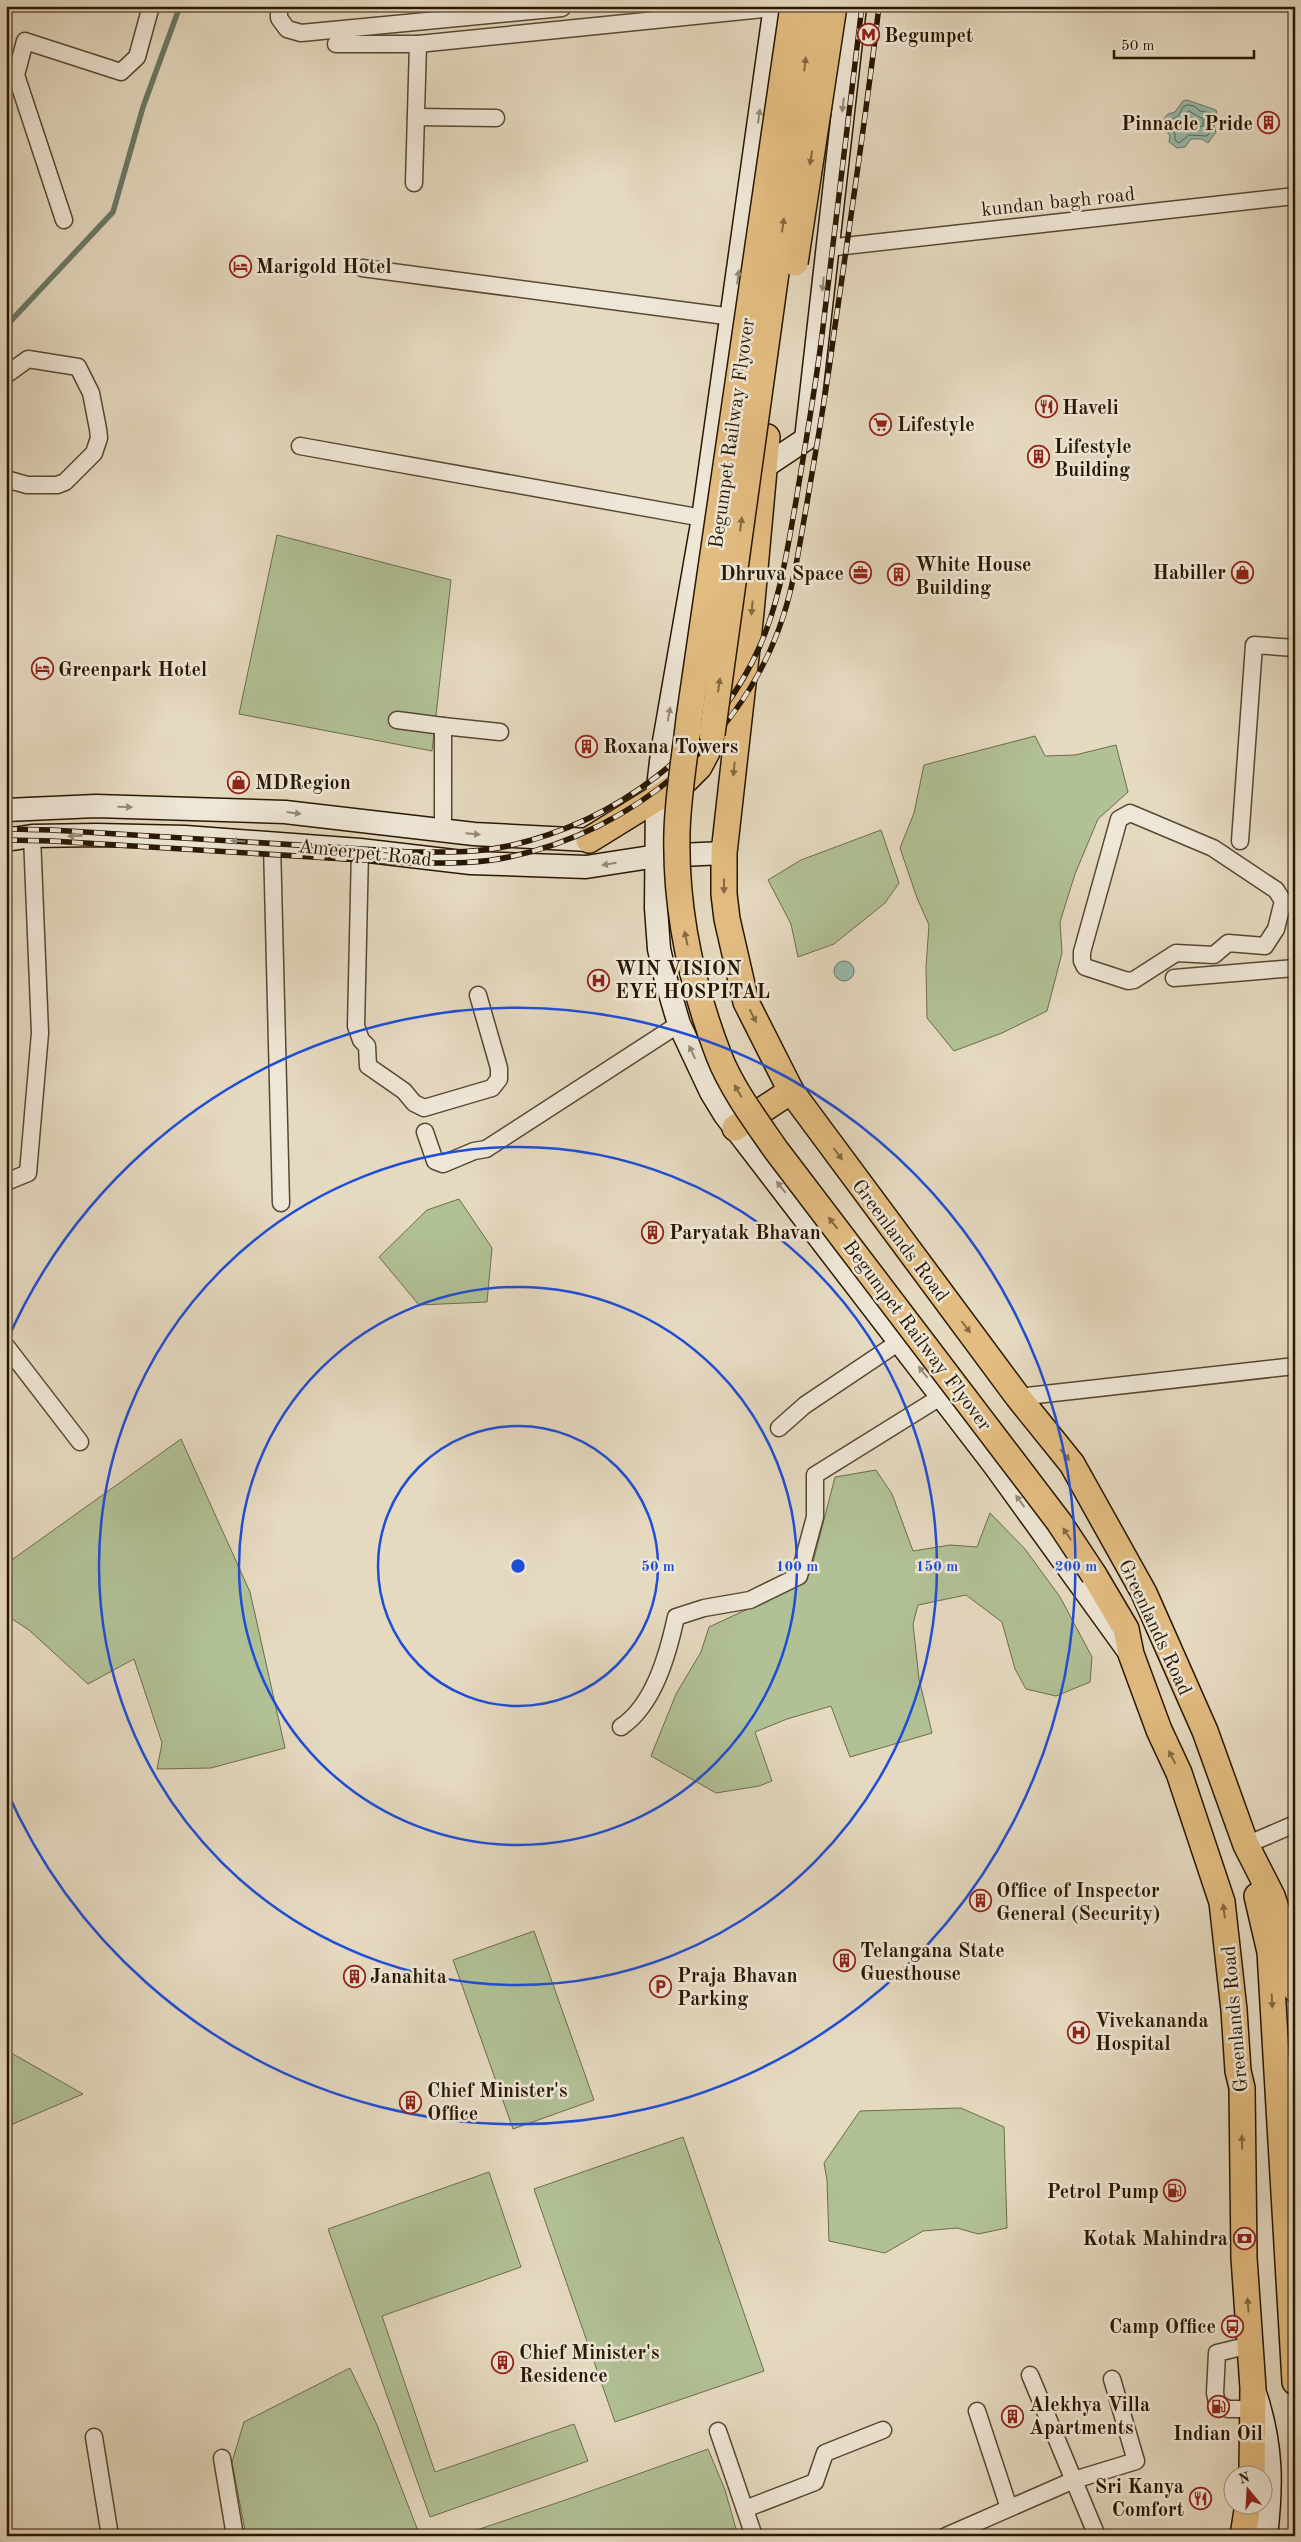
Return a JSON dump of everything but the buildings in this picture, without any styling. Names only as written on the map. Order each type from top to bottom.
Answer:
[{"type":"main road","name":"Begumpet Railway Flyover","points":[[793,6],[689,719],[677,833],[684,931],[693,971],[719,1056],[760,1126],[1059,1522],[1094,1575],[1126,1629],[1131,1654]]},
{"type":"main road","points":[[588,840],[686,780],[699,766],[707,752],[712,734],[812,6]]},
{"type":"main road","name":"Begumpet Railway Flyover","points":[[767,437],[848,8]]},
{"type":"main road","name":"Greenlands Road","points":[[767,437],[752,612],[724,853],[724,894],[727,919],[744,994],[791,1092],[1018,1397],[1072,1464],[1144,1593],[1205,1731],[1246,1845],[1272,1896],[1290,1950],[1295,1989]]},
{"type":"main road","points":[[735,1128],[791,1092]]},
{"type":"main road","name":"Greenlands Road","points":[[1131,1654],[1159,1730],[1179,1773],[1222,1902],[1234,2010],[1238,2071],[1242,2088],[1244,2258],[1254,2399],[1252,2464]]},
{"type":"main road","points":[[1246,1845],[1270,1952],[1295,2382]]},
{"type":"main road","points":[[1243,2536],[1246,2514]]},
{"type":"street","points":[[64,220],[16,75],[25,42],[121,72],[137,57],[151,6]]},
{"type":"street","points":[[279,6],[279,18],[287,29],[301,33],[562,7],[563,30]]},
{"type":"street","points":[[336,44],[418,44],[775,6],[848,8],[827,248],[806,439],[764,467]]},
{"type":"street","name":"Greenlands Road","points":[[775,6],[733,316],[703,518],[662,753],[657,796],[656,888],[659,949],[672,1004],[679,1024],[711,1092],[735,1128],[942,1396],[1131,1654]]},
{"type":"street","points":[[479,16],[490,37]]},
{"type":"street","points":[[414,183],[418,44]]},
{"type":"street","points":[[416,117],[496,118]]},
{"type":"street","name":"kundan bagh road","points":[[827,248],[1295,196]]},
{"type":"street","points":[[362,268],[733,316]]},
{"type":"street","points":[[6,375],[28,358],[78,367],[91,393],[99,438],[94,453],[65,482],[57,485],[27,486],[6,479]]},
{"type":"street","points":[[300,446],[703,518]]},
{"type":"street","points":[[1240,841],[1254,645],[1295,648]]},
{"type":"street","points":[[397,720],[500,732]]},
{"type":"street","points":[[443,726],[443,831]]},
{"type":"street","name":"Ameerpet Road","points":[[6,810],[96,806],[285,812],[474,834],[588,840]]},
{"type":"street","points":[[1130,813],[1213,848],[1276,890],[1283,901],[1276,929],[1265,946],[1228,943],[1214,955],[1176,953],[1128,982],[1091,970],[1082,961],[1082,952],[1119,819],[1130,813]]},
{"type":"street","points":[[6,1182],[28,1173],[40,1033],[32,836]]},
{"type":"street","name":"Ameerpet Road","points":[[6,840],[32,836],[185,838],[360,850],[471,864],[586,867],[657,856],[724,853]]},
{"type":"street","points":[[272,844],[281,1203]]},
{"type":"street","points":[[360,850],[356,1026],[361,1040],[367,1046],[368,1066],[404,1092],[414,1103],[424,1108],[492,1088],[499,1080],[499,1068],[478,995]]},
{"type":"street","points":[[1176,953],[1176,978],[1295,968]]},
{"type":"street","points":[[425,1132],[436,1160],[443,1164],[474,1151],[486,1149],[679,1024]]},
{"type":"street","points":[[779,1428],[805,1405],[899,1342]]},
{"type":"street","points":[[6,1346],[80,1442]]},
{"type":"street","points":[[1018,1397],[1295,1366]]},
{"type":"street","points":[[621,1727],[636,1717],[667,1658],[676,1616],[704,1608],[750,1600],[799,1576],[815,1517],[815,1476],[942,1396]]},
{"type":"street","points":[[1246,1845],[1295,1824]]},
{"type":"street","points":[[1250,2345],[1218,2353],[1215,2393],[1217,2403],[1228,2409],[1254,2399]]},
{"type":"street","points":[[1030,2375],[1097,2536]]},
{"type":"street","points":[[946,2536],[1074,2480],[1136,2461],[1112,2380]]},
{"type":"street","name":"Greenlands Road","points":[[1254,2399],[1265,2426],[1270,2458],[1271,2495],[1266,2536]]},
{"type":"street","points":[[977,2411],[1010,2508]]},
{"type":"street","points":[[718,2430],[754,2536]]},
{"type":"street","points":[[745,2509],[815,2482],[825,2453],[883,2430]]},
{"type":"street","points":[[94,2437],[110,2536]]},
{"type":"street","points":[[222,2458],[235,2536]]},
{"type":"shaded area","points":[[277,535],[451,580],[432,751],[239,714]]},
{"type":"shaded area","points":[[1035,736],[1045,756],[1075,755],[1116,745],[1128,792],[1098,819],[1075,874],[1060,922],[1062,953],[1047,1011],[1002,1033],[954,1051],[927,1018],[926,967],[929,925],[917,898],[900,848],[914,813],[924,765]]},
{"type":"shaded area","points":[[881,830],[899,883],[885,903],[834,944],[798,957],[791,924],[768,880],[801,860]]},
{"type":"shaded area","points":[[459,1199],[492,1248],[487,1302],[419,1305],[379,1257],[427,1210]]},
{"type":"shaded area","points":[[181,1439],[250,1592],[285,1748],[211,1768],[157,1769],[162,1743],[134,1659],[88,1684],[29,1630],[6,1615],[6,1564]]},
{"type":"shaded area","points":[[876,1470],[892,1494],[913,1551],[950,1545],[977,1547],[990,1513],[1025,1549],[1060,1597],[1092,1657],[1090,1682],[1056,1696],[1026,1689],[1015,1669],[1002,1622],[966,1595],[918,1605],[913,1624],[919,1679],[932,1733],[850,1757],[831,1706],[787,1719],[755,1732],[772,1781],[759,1786],[716,1793],[651,1756],[676,1694],[701,1652],[709,1627],[782,1593],[810,1574],[835,1477]]},
{"type":"shaded area","points":[[534,1931],[594,2100],[513,2129],[453,1960]]},
{"type":"shaded area","points":[[6,2050],[83,2094],[6,2127]]},
{"type":"shaded area","points":[[961,2108],[1004,2127],[1007,2228],[978,2234],[957,2228],[923,2231],[885,2253],[829,2241],[827,2180],[824,2163],[860,2111]]},
{"type":"shaded area","points":[[683,2137],[764,2371],[615,2422],[534,2189]]},
{"type":"shaded area","points":[[489,2172],[521,2267],[382,2316],[435,2472],[574,2424],[588,2461],[430,2517],[328,2229]]},
{"type":"shaded area","points":[[350,2368],[377,2425],[420,2536],[246,2536],[232,2462],[244,2422]]},
{"type":"shaded area","points":[[708,2449],[725,2490],[738,2536],[453,2536],[471,2532],[574,2497]]},
{"type":"water","points":[[1187,100],[1216,110],[1218,119],[1214,126],[1216,132],[1208,143],[1202,139],[1191,139],[1185,147],[1177,148],[1169,142],[1170,136],[1164,127],[1163,120],[1168,114],[1175,112],[1183,101]]},
{"type":"water","points":[[840,961],[848,961],[854,967],[854,975],[848,981],[840,981],[834,975],[834,967]]},
{"type":"waterway","points":[[6,326],[113,212],[143,107],[180,6]]},
{"type":"railway","points":[[6,829],[52,830],[411,852],[484,850],[508,846],[548,835],[586,819],[623,800],[657,776],[688,749],[716,719],[739,685],[759,648],[778,594],[796,501],[819,356],[862,6]]},
{"type":"railway","points":[[6,840],[52,841],[411,863],[485,861],[509,857],[555,844],[599,826],[640,802],[678,773],[712,740],[741,702],[765,661],[787,603],[794,575],[827,381],[879,6]]},
{"type":"place","name":"Begumpet","points":[[868,35]]},
{"type":"place","name":"Pinnacle Pride","points":[[1269,123]]},
{"type":"place","name":"Marigold Hotel","points":[[240,266]]},
{"type":"place","name":"Haveli","points":[[1046,407]]},
{"type":"place","name":"Lifestyle","points":[[881,424]]},
{"type":"place","name":"Lifestyle Building","points":[[1038,457]]},
{"type":"place","name":"Habiller","points":[[1242,572]]},
{"type":"place","name":"Dhruva Space","points":[[860,573]]},
{"type":"place","name":"White House Building","points":[[899,575]]},
{"type":"place","name":"Greenpark Hotel","points":[[42,669]]},
{"type":"place","name":"Roxana Towers","points":[[587,746]]},
{"type":"place","name":"MDRegion","points":[[239,782]]},
{"type":"place","name":"WIN VISION EYE HOSPITAL","points":[[599,980]]},
{"type":"place","name":"Paryatak Bhavan","points":[[653,1232]]},
{"type":"place","name":"Office of Inspector General (Security)","points":[[980,1901]]},
{"type":"place","name":"Telangana State Guesthouse","points":[[844,1961]]},
{"type":"place","name":"Janahita","points":[[354,1976]]},
{"type":"place","name":"Praja Bhavan Parking","points":[[661,1987]]},
{"type":"place","name":"Vivekananda Hospital","points":[[1079,2032]]},
{"type":"place","name":"Chief Minister's Office","points":[[411,2102]]},
{"type":"place","name":"Petrol Pump","points":[[1175,2191]]},
{"type":"place","name":"Kotak Mahindra","points":[[1244,2238]]},
{"type":"place","name":"Camp Office","points":[[1232,2326]]},
{"type":"place","name":"Chief Minister's Residence","points":[[503,2363]]},
{"type":"place","name":"Indian Oil","points":[[1218,2407]]},
{"type":"place","name":"Alekhya Villa Apartments","points":[[1013,2416]]},
{"type":"place","name":"Sri Kanya Comfort","points":[[1200,2498]]}]
